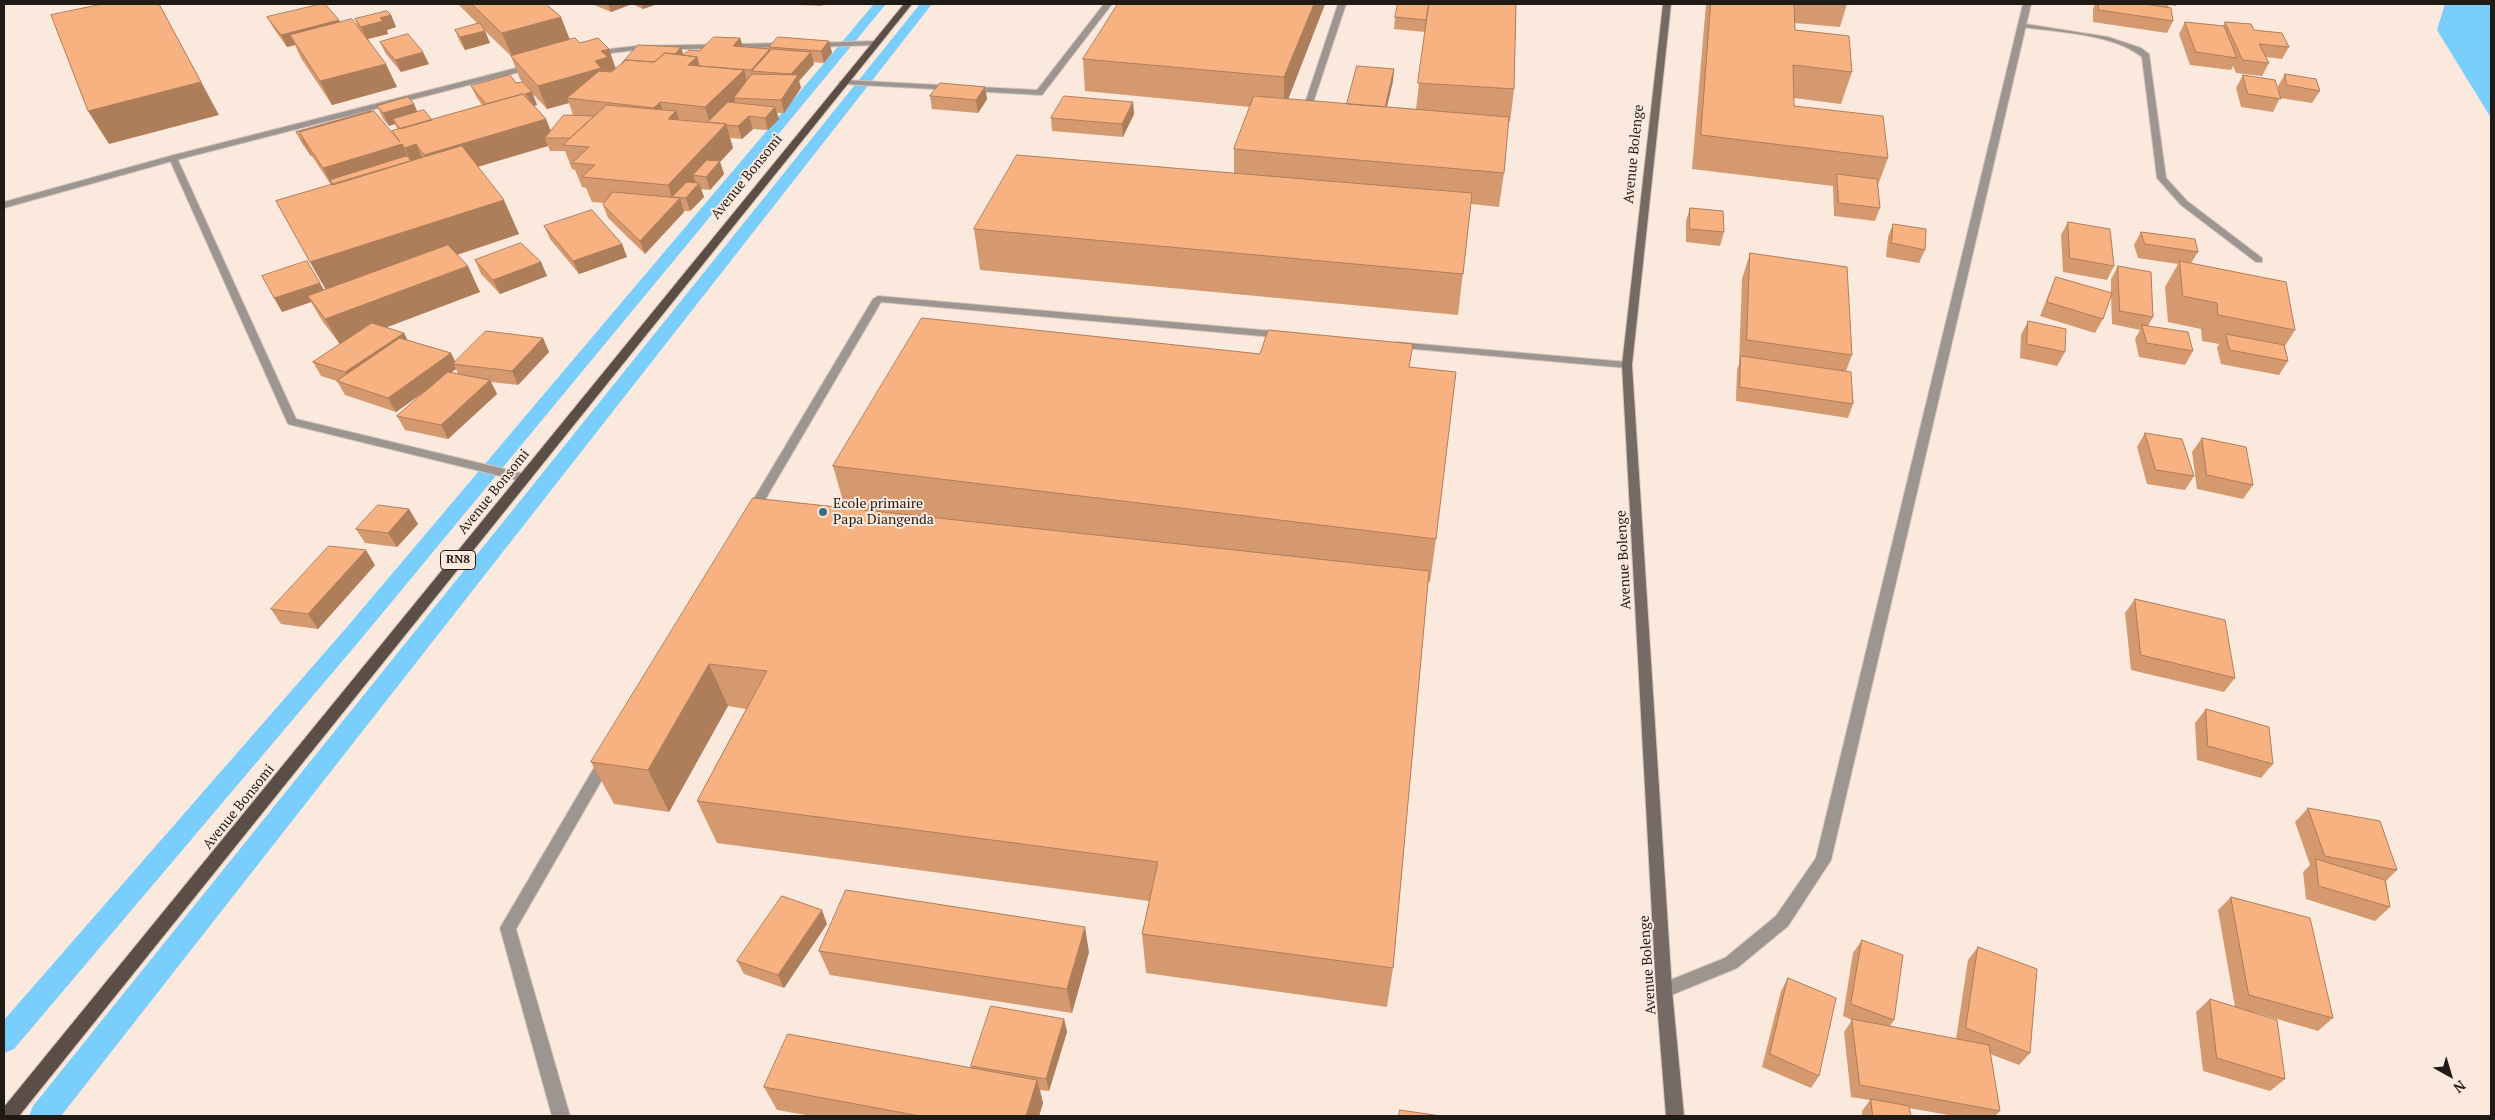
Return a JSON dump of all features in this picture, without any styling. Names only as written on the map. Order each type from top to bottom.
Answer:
[{"type":"main road","name":"Avenue Bonsomi","points":[[8,1116],[908,4]]},
{"type":"street","points":[[843,82],[1039,92],[1108,4]]},
{"type":"street","points":[[1305,115],[1342,4]]},
{"type":"street","name":"Avenue Bolenge","points":[[1667,4],[1627,365],[1664,990],[1675,1116]]},
{"type":"street","points":[[1664,990],[1731,963],[1782,921],[1823,860],[2027,4]]},
{"type":"street","points":[[2022,25],[2113,40],[2129,44],[2142,51],[2146,56],[2162,178],[2184,203],[2258,260]]},
{"type":"street","points":[[806,45],[876,43]]},
{"type":"street","points":[[588,54],[636,48],[796,45]]},
{"type":"street","points":[[4,205],[173,158],[539,64]]},
{"type":"street","points":[[173,158],[292,421],[525,478]]},
{"type":"street","points":[[746,523],[878,299],[1292,336]]},
{"type":"street","points":[[1381,344],[1627,365]]},
{"type":"street","points":[[561,1116],[508,928],[614,747]]},
{"type":"water","points":[[2445,4],[2491,4],[2491,118],[2437,30]]},
{"type":"building","points":[[103,4],[159,4],[201,82],[88,111],[51,15]]},
{"type":"building","points":[[325,4],[339,20],[281,35],[267,17]]},
{"type":"building","points":[[472,4],[546,4],[561,17],[502,33]]},
{"type":"building","points":[[1118,4],[1314,4],[1284,77],[1083,59]]},
{"type":"building","points":[[1398,4],[1429,4],[1426,20],[1395,17]]},
{"type":"building","points":[[1429,4],[1516,4],[1514,89],[1418,83]]},
{"type":"building","points":[[1711,4],[1794,4],[1795,30],[1849,36],[1852,72],[1793,65],[1794,106],[1883,116],[1888,158],[1701,135]]},
{"type":"building","points":[[2098,4],[2144,4],[2171,8],[2173,21],[2099,10]]},
{"type":"building","points":[[387,11],[391,15],[380,18],[383,21],[361,27],[355,19]]},
{"type":"building","points":[[352,19],[386,64],[320,81],[290,35]]},
{"type":"building","points":[[2185,22],[2224,26],[2237,58],[2196,52]]},
{"type":"building","points":[[2225,22],[2251,24],[2254,30],[2282,33],[2289,47],[2259,44],[2269,63],[2243,60]]},
{"type":"building","points":[[480,23],[485,31],[460,37],[455,30]]},
{"type":"building","points":[[408,34],[423,52],[395,60],[380,42]]},
{"type":"building","points":[[714,37],[740,38],[733,46],[770,49],[751,70],[699,66],[697,57],[683,55],[689,50],[699,51]]},
{"type":"building","points":[[778,37],[829,41],[821,51],[769,47]]},
{"type":"building","points":[[575,38],[580,43],[598,38],[609,49],[601,51],[608,57],[595,61],[601,68],[538,86],[511,56]]},
{"type":"building","points":[[638,45],[681,47],[675,54],[665,53],[654,62],[626,60],[622,63]]},
{"type":"building","points":[[772,49],[811,52],[791,74],[752,71]]},
{"type":"building","points":[[665,53],[697,57],[688,65],[744,70],[705,107],[660,102],[654,108],[567,98],[599,71],[611,72],[626,60],[654,62]]},
{"type":"building","points":[[1357,66],[1394,69],[1385,107],[1347,104]]},
{"type":"building","points":[[752,74],[798,75],[781,100],[734,98]]},
{"type":"building","points":[[2285,74],[2316,79],[2320,91],[2287,85]]},
{"type":"building","points":[[510,75],[516,83],[523,82],[532,92],[525,94],[532,102],[523,94],[486,104],[471,86]]},
{"type":"building","points":[[2243,75],[2275,80],[2281,99],[2248,94]]},
{"type":"building","points":[[940,83],[985,87],[976,100],[930,96]]},
{"type":"building","points":[[523,94],[546,119],[424,155],[416,144],[405,148],[402,144],[323,168],[299,132],[374,111],[400,142],[392,131]]},
{"type":"building","points":[[1064,96],[1133,102],[1122,124],[1051,118]]},
{"type":"building","points":[[1254,96],[1509,117],[1504,173],[1234,149]]},
{"type":"building","points":[[408,97],[414,104],[383,113],[377,106]]},
{"type":"building","points":[[728,102],[775,107],[765,118],[749,116],[738,126],[708,122]]},
{"type":"building","points":[[607,105],[676,111],[668,119],[726,124],[668,185],[582,177],[595,165],[572,163],[589,147],[563,145]]},
{"type":"building","points":[[424,110],[432,120],[400,129],[393,119]]},
{"type":"building","points":[[371,111],[299,132],[305,143],[296,132]]},
{"type":"building","points":[[564,115],[594,116],[570,138],[545,138]]},
{"type":"building","points":[[462,146],[504,200],[310,262],[276,201]]},
{"type":"building","points":[[1017,155],[1472,193],[1463,274],[974,229]]},
{"type":"building","points":[[407,156],[411,161],[333,185],[330,180]]},
{"type":"building","points":[[707,160],[720,161],[706,177],[693,175]]},
{"type":"building","points":[[1837,174],[1877,179],[1880,208],[1839,203]]},
{"type":"building","points":[[687,182],[699,183],[686,198],[672,197]]},
{"type":"building","points":[[613,192],[680,198],[640,241],[603,205]]},
{"type":"building","points":[[1690,208],[1723,211],[1724,232],[1690,229]]},
{"type":"building","points":[[592,210],[622,244],[573,261],[544,226]]},
{"type":"building","points":[[2068,222],[2110,229],[2114,266],[2070,258]]},
{"type":"building","points":[[1893,224],[1926,229],[1925,250],[1892,243]]},
{"type":"building","points":[[2141,232],[2195,239],[2198,252],[2145,244]]},
{"type":"building","points":[[521,243],[541,262],[493,280],[475,260]]},
{"type":"building","points":[[448,245],[468,266],[325,319],[308,296]]},
{"type":"building","points":[[1750,253],[1847,267],[1852,355],[1747,340]]},
{"type":"building","points":[[307,261],[320,283],[274,298],[262,276]]},
{"type":"building","points":[[2180,261],[2286,282],[2295,330],[2218,315],[2217,303],[2183,296]]},
{"type":"building","points":[[2118,266],[2151,272],[2153,317],[2120,311]]},
{"type":"building","points":[[2056,277],[2112,293],[2103,319],[2047,302]]},
{"type":"building","points":[[922,318],[1260,354],[1268,330],[1413,344],[1409,367],[1456,372],[1436,539],[833,466]]},
{"type":"building","points":[[2028,321],[2066,329],[2065,352],[2027,344]]},
{"type":"building","points":[[372,323],[404,333],[345,372],[313,362]]},
{"type":"building","points":[[2142,325],[2188,332],[2193,351],[2147,343]]},
{"type":"building","points":[[486,331],[543,338],[512,371],[453,364]]},
{"type":"building","points":[[2226,334],[2284,345],[2288,361],[2230,350]]},
{"type":"building","points":[[400,338],[451,353],[388,398],[337,381]]},
{"type":"building","points":[[1741,356],[1851,372],[1853,404],[1740,387]]},
{"type":"building","points":[[448,372],[490,380],[441,425],[397,416]]},
{"type":"building","points":[[2145,433],[2182,439],[2194,476],[2156,470]]},
{"type":"building","points":[[2202,438],[2246,447],[2253,485],[2207,475]]},
{"type":"building","points":[[753,498],[1429,571],[1393,968],[1142,934],[1158,862],[697,801],[767,671],[709,664],[648,770],[591,762]]},
{"type":"building","points":[[378,505],[409,509],[388,533],[356,529]]},
{"type":"building","points":[[329,546],[366,550],[308,614],[271,609]]},
{"type":"building","points":[[2135,599],[2225,620],[2235,678],[2141,655]]},
{"type":"building","points":[[2206,709],[2269,727],[2273,764],[2208,746]]},
{"type":"building","points":[[2308,808],[2380,821],[2397,870],[2325,856]]},
{"type":"building","points":[[2316,859],[2385,880],[2390,907],[2319,886]]},
{"type":"building","points":[[846,890],[1085,927],[1067,989],[819,951]]},
{"type":"building","points":[[782,896],[822,910],[778,975],[737,961]]},
{"type":"building","points":[[2231,897],[2310,918],[2333,1018],[2249,995]]},
{"type":"building","points":[[1862,940],[1903,955],[1894,1020],[1851,1004]]},
{"type":"building","points":[[1978,947],[2037,969],[2030,1053],[1966,1028]]},
{"type":"building","points":[[1788,978],[1836,998],[1819,1076],[1770,1054]]},
{"type":"building","points":[[2210,999],[2277,1020],[2285,1079],[2217,1058]]},
{"type":"building","points":[[991,1006],[1064,1019],[1046,1079],[971,1066]]},
{"type":"building","points":[[1852,1019],[1989,1045],[2000,1111],[1860,1085]]},
{"type":"building","points":[[788,1034],[1037,1080],[1026,1116],[920,1116],[764,1087]]},
{"type":"building","points":[[1871,1099],[1909,1106],[1911,1116],[1873,1116]]},
{"type":"building","points":[[1400,1110],[1441,1116],[1399,1116]]},
{"type":"waterway","points":[[4,1040],[354,633],[880,4]]},
{"type":"waterway","points":[[43,1116],[926,4]]},
{"type":"place","name":"Ecole primaire Papa Diangenda","points":[[823,512]]}]
